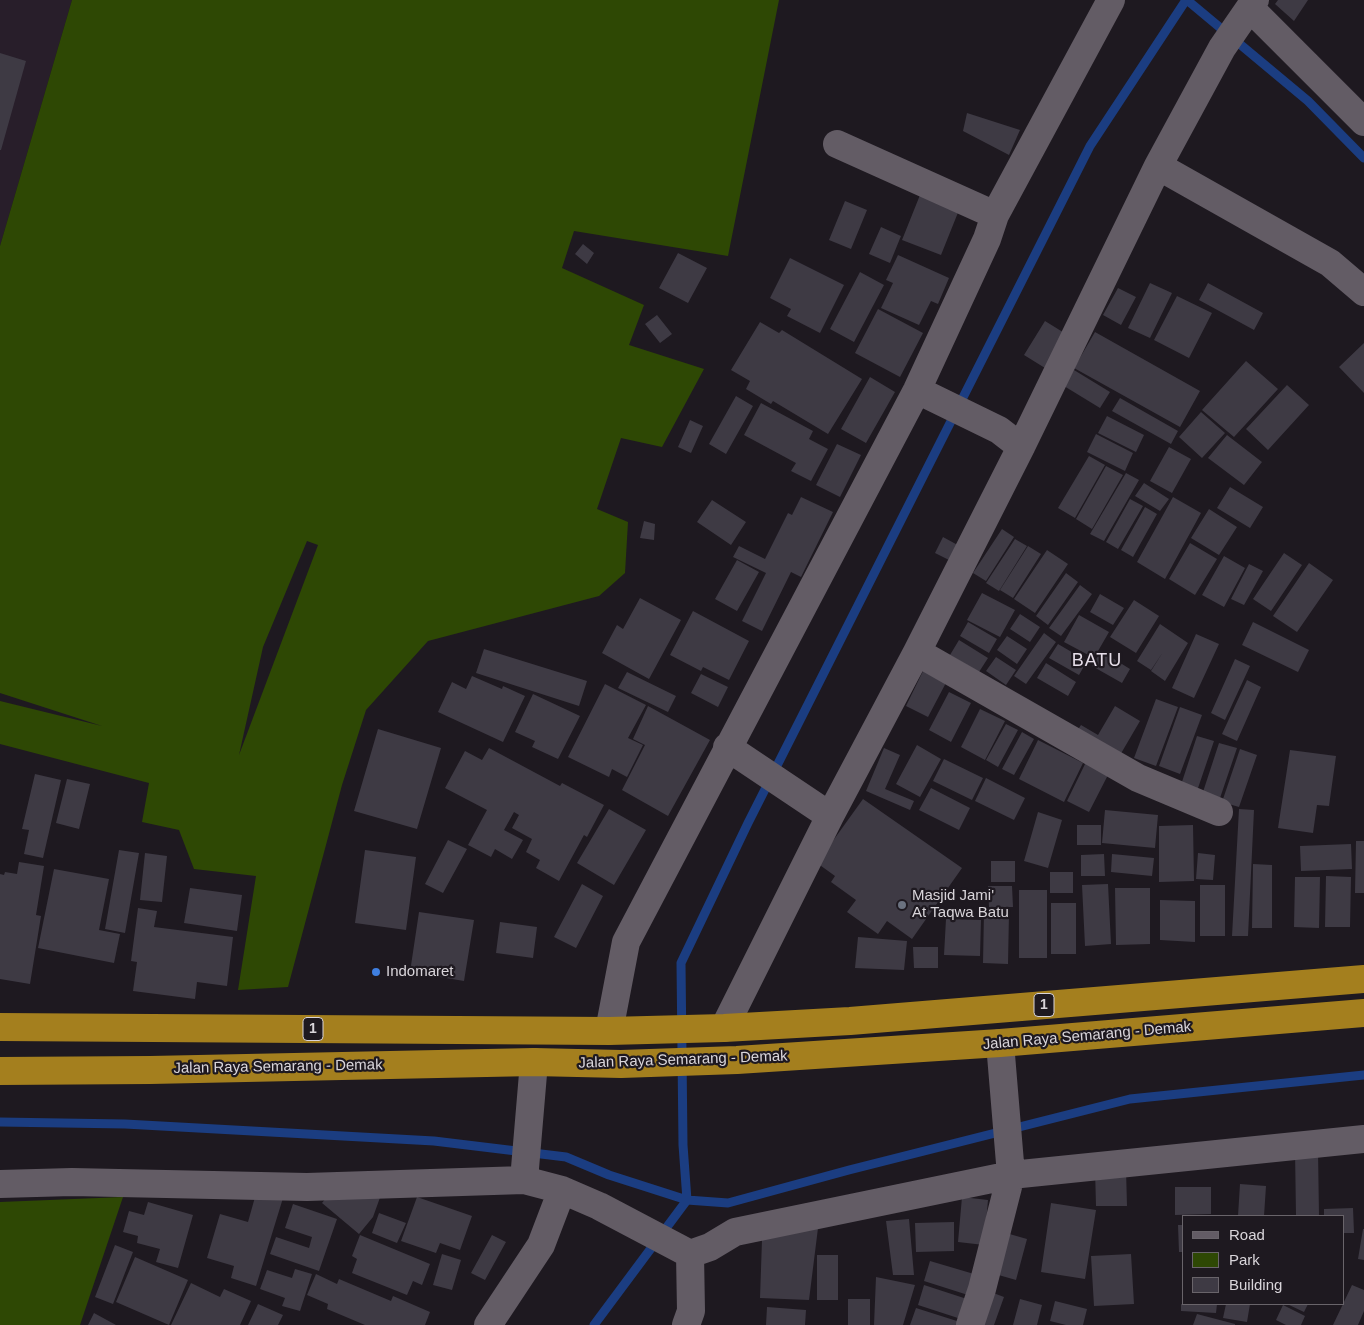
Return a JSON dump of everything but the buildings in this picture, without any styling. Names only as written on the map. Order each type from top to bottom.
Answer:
[{"type":"highway","name":"Jalan Raya Semarang - Demak","points":[[0,1027],[618,1030],[724,1028],[850,1022],[1364,979]]},
{"type":"highway","name":"Jalan Raya Semarang - Demak","points":[[0,1071],[150,1070],[533,1074],[621,1064],[737,1060],[1000,1043],[1364,1013]]},
{"type":"street","points":[[618,1030],[626,942],[733,751],[920,391],[996,215],[1111,0]]},
{"type":"street","points":[[724,1028],[824,812],[917,652],[1021,447],[1158,166],[1222,48],[1251,6],[1364,122]]},
{"type":"street","points":[[837,144],[996,215]]},
{"type":"street","points":[[1158,166],[1330,263],[1364,292]]},
{"type":"street","points":[[920,391],[999,430],[1021,447]]},
{"type":"street","points":[[917,652],[1138,778],[1219,812]]},
{"type":"street","points":[[733,751],[824,812]]},
{"type":"street","points":[[970,1325],[982,1289],[1010,1169],[1000,1043]]},
{"type":"street","points":[[525,1177],[533,1074]]},
{"type":"street","points":[[0,1184],[72,1182],[307,1186],[525,1177],[599,1206],[690,1254],[710,1247],[735,1232],[1010,1169],[1364,1138]]},
{"type":"street","points":[[488,1325],[541,1245],[562,1190]]},
{"type":"street","points":[[686,1325],[691,1311],[690,1254]]},
{"type":"shaded area","points":[[0,0],[72,0],[0,246]]},
{"type":"green space","points":[[72,0],[779,0],[728,256],[574,231],[562,268],[644,305],[629,345],[704,369],[662,447],[621,438],[597,509],[628,522],[625,573],[599,596],[428,641],[366,710],[342,785],[288,987],[238,990],[256,876],[194,869],[179,830],[142,822],[149,783],[0,744],[0,701],[102,726],[0,693],[0,246]],"holes":[[[307,541],[318,545],[239,755],[263,647]]]},
{"type":"green space","points":[[123,1197],[80,1325],[0,1325],[0,1202]]},
{"type":"waterway","points":[[1186,0],[1090,146],[748,823],[681,963],[683,1145],[687,1200],[728,1203],[849,1170],[1130,1099],[1364,1075]]},
{"type":"waterway","points":[[1187,0],[1308,101],[1364,158]]},
{"type":"waterway","points":[[0,1122],[125,1124],[434,1141],[566,1157],[609,1175],[687,1200],[594,1325]]},
{"type":"place","name":"Masjid Jami' At Taqwa Batu","points":[[902,905]]},
{"type":"place","name":"Indomaret","points":[[376,972]]},
{"type":"district","name":"BATU","points":[[1097,661]]}]
